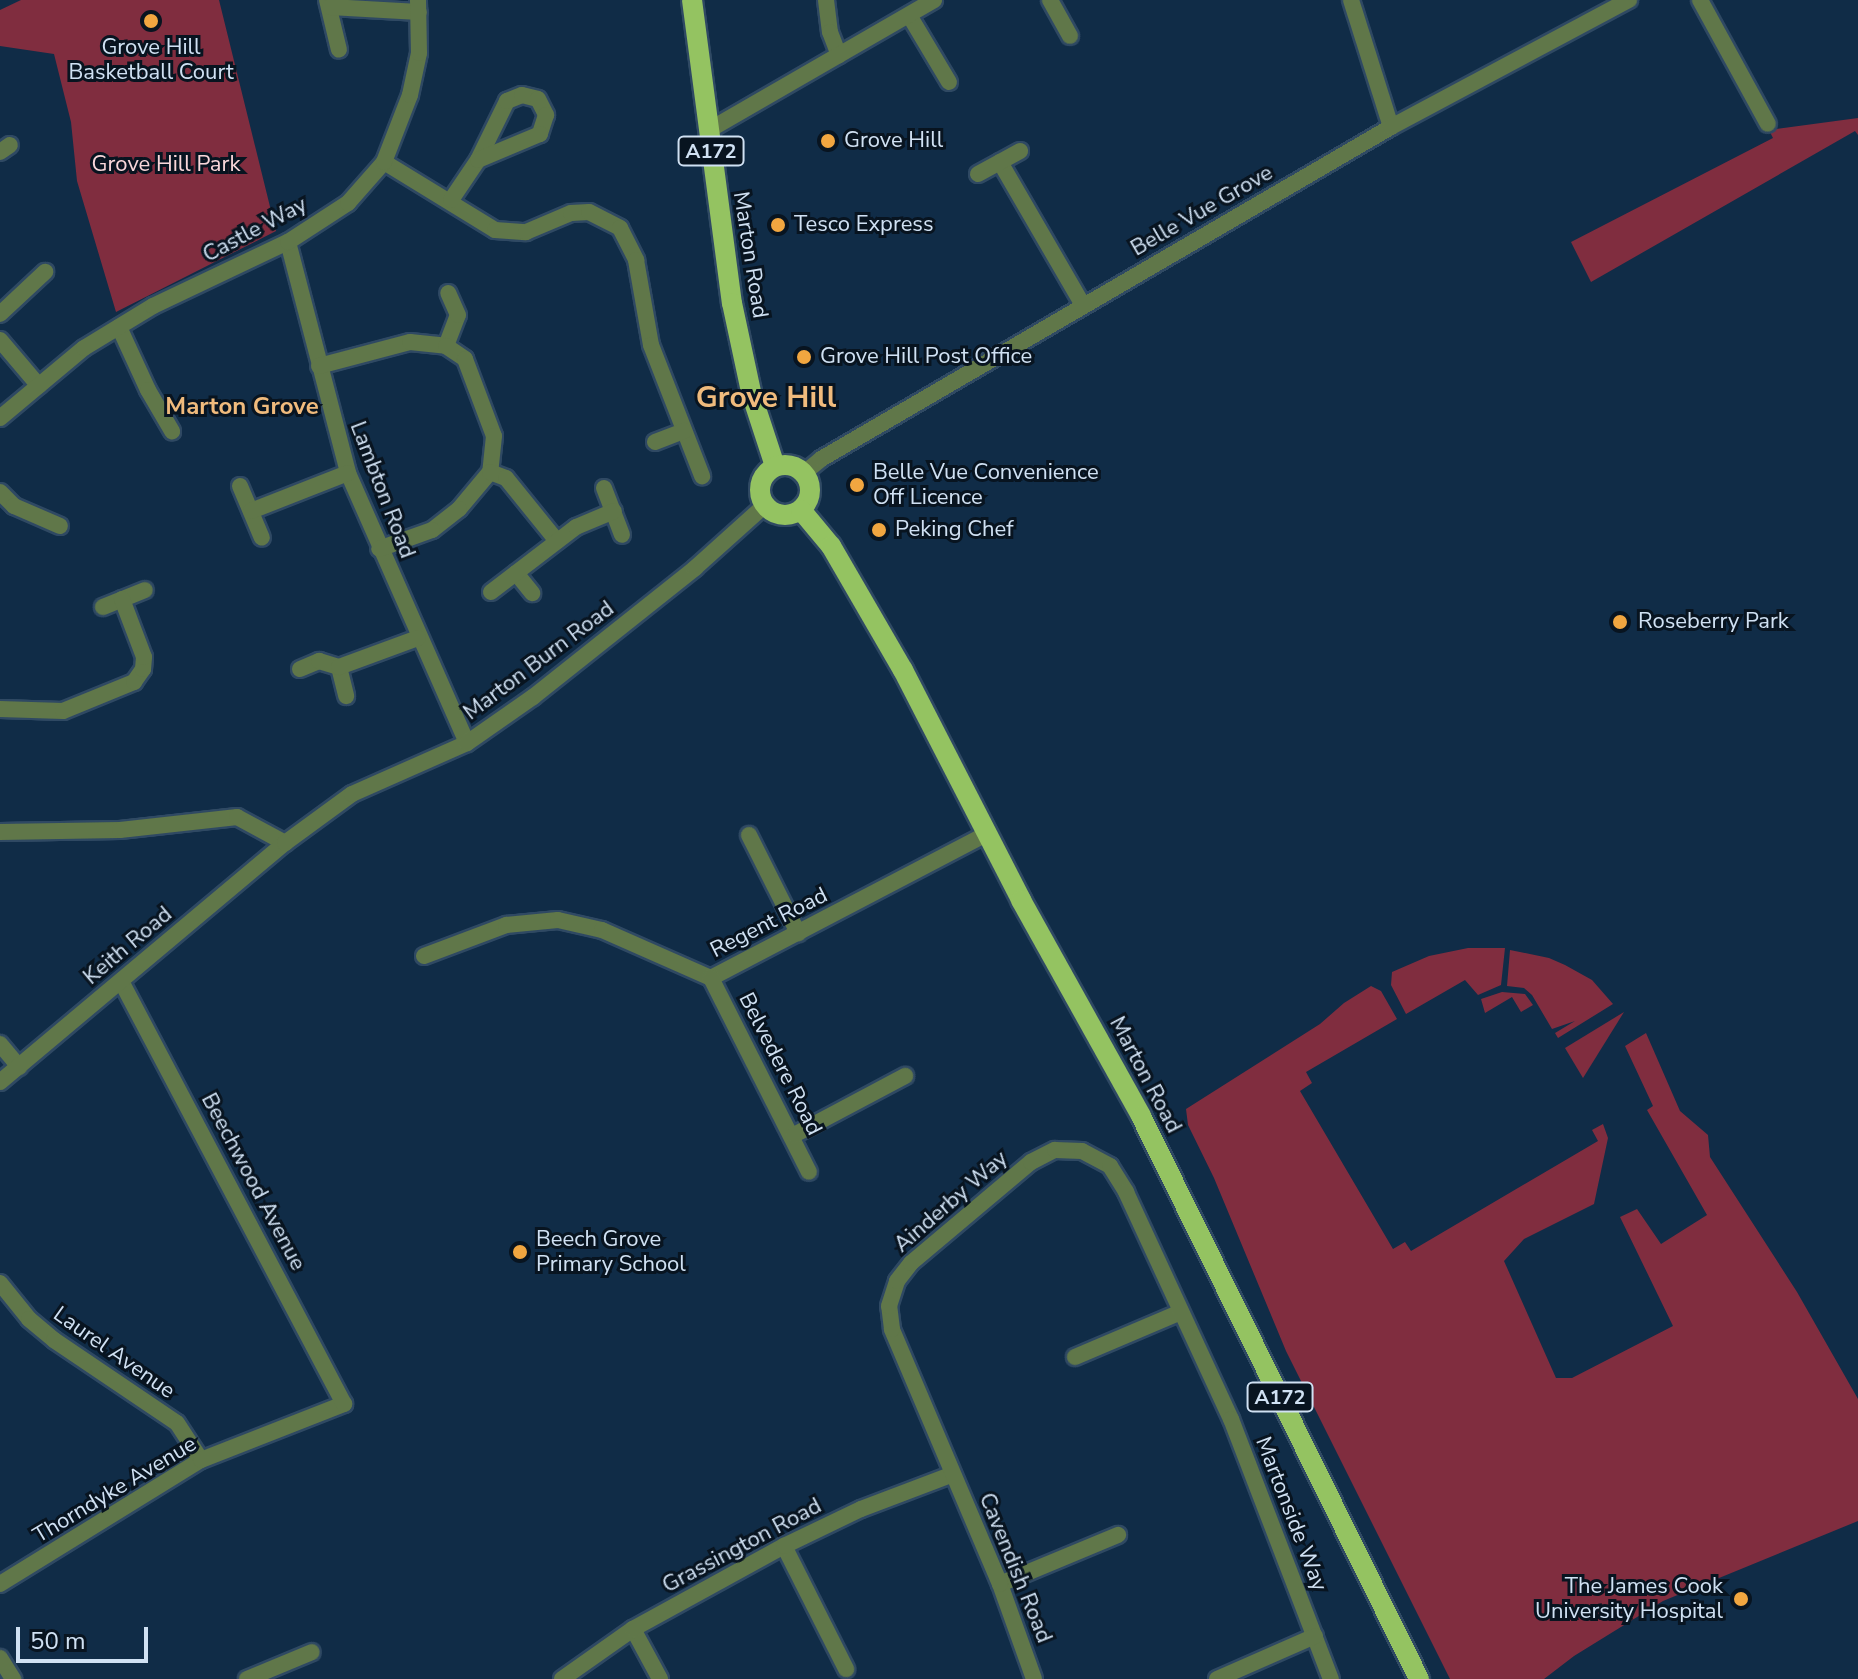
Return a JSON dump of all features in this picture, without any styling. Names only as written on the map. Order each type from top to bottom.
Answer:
[{"type":"main road","name":"Marton Road","points":[[692,0],[732,303],[752,396],[775,466]]},
{"type":"main road","points":[[791,465],[804,473],[810,488],[801,510],[778,515],[764,506],[760,483],[775,466],[791,465]]},
{"type":"main road","name":"Marton Road","points":[[801,510],[831,546],[884,637],[1141,1116],[1419,1679]]},
{"type":"street","points":[[826,0],[830,32],[839,55]]},
{"type":"street","points":[[709,130],[913,8],[934,0]]},
{"type":"street","points":[[1050,0],[1070,36]]},
{"type":"street","points":[[1351,0],[1391,127]]},
{"type":"street","name":"Belle Vue Grove","points":[[804,473],[821,459],[1391,127],[1629,0]]},
{"type":"street","points":[[1700,0],[1768,124]]},
{"type":"street","points":[[339,50],[328,4],[418,6]]},
{"type":"street","name":"Castle Way","points":[[0,418],[84,348],[153,306],[288,242],[348,203],[384,162],[410,95],[419,53],[418,6]]},
{"type":"street","points":[[913,8],[949,82]]},
{"type":"street","points":[[451,200],[478,160],[507,101],[522,95],[538,99],[546,115],[540,134],[478,160]]},
{"type":"street","points":[[978,174],[1020,151]]},
{"type":"street","points":[[384,162],[451,200],[495,230],[526,232],[571,213],[589,212],[620,228],[636,260],[651,345],[702,476]]},
{"type":"street","points":[[1000,162],[1083,305]]},
{"type":"street","name":"Lambton Road","points":[[288,242],[348,473],[418,638],[467,743]]},
{"type":"street","points":[[0,314],[45,272]]},
{"type":"street","points":[[446,346],[458,315],[448,293]]},
{"type":"street","points":[[119,327],[148,390],[172,431]]},
{"type":"street","points":[[0,340],[39,386]]},
{"type":"street","points":[[319,366],[410,342],[446,346],[465,359],[494,436],[490,472],[459,509],[432,530],[379,549]]},
{"type":"street","points":[[655,442],[684,431]]},
{"type":"street","points":[[490,472],[506,478],[557,541]]},
{"type":"street","points":[[251,511],[348,473]]},
{"type":"street","points":[[240,486],[262,538]]},
{"type":"street","points":[[604,488],[622,535]]},
{"type":"street","points":[[0,492],[14,506],[60,526]]},
{"type":"street","name":"Marton Burn Road","points":[[285,843],[352,794],[467,743],[533,697],[695,568],[764,506]]},
{"type":"street","points":[[491,592],[576,527],[614,511]]},
{"type":"street","points":[[516,573],[532,593]]},
{"type":"street","points":[[103,607],[145,590]]},
{"type":"street","points":[[0,709],[63,711],[134,682],[143,669],[144,657],[122,599]]},
{"type":"street","points":[[300,669],[319,661],[339,667],[418,638]]},
{"type":"street","points":[[339,667],[346,696]]},
{"type":"street","points":[[0,832],[120,830],[237,817],[285,843]]},
{"type":"street","name":"Regent Road","points":[[424,956],[506,925],[558,920],[602,930],[711,978],[988,833]]},
{"type":"street","points":[[749,835],[798,933]]},
{"type":"street","name":"Keith Road","points":[[0,1082],[285,843]]},
{"type":"street","name":"Belvedere Road","points":[[711,978],[794,1135],[809,1172]]},
{"type":"street","name":"Beechwood Avenue","points":[[121,981],[344,1404]]},
{"type":"street","points":[[0,1044],[19,1067]]},
{"type":"street","points":[[794,1135],[905,1076]]},
{"type":"street","name":"Ainderby Way","points":[[953,1474],[892,1329],[889,1306],[897,1281],[911,1263],[1031,1162],[1055,1150],[1082,1151],[1110,1166],[1126,1192]]},
{"type":"street","name":"Martonside Way","points":[[1126,1192],[1231,1419],[1331,1679]]},
{"type":"street","name":"Laurel Avenue","points":[[0,1283],[29,1319],[54,1340],[177,1423],[201,1460]]},
{"type":"street","points":[[1075,1357],[1181,1312]]},
{"type":"street","name":"Thorndyke Avenue","points":[[0,1584],[201,1460],[344,1404]]},
{"type":"street","name":"Grassington Road","points":[[562,1679],[633,1629],[784,1546],[861,1509],[953,1474]]},
{"type":"street","name":"Cavendish Road","points":[[953,1474],[1000,1584],[1034,1679]]},
{"type":"street","points":[[1000,1584],[1118,1535]]},
{"type":"street","points":[[784,1546],[846,1669]]},
{"type":"street","points":[[633,1629],[660,1679]]},
{"type":"street","points":[[1217,1679],[1315,1636]]},
{"type":"street","points":[[247,1679],[312,1652]]},
{"type":"street","points":[[0,1658],[13,1679]]},
{"type":"green space","name":"Grove Hill Park","points":[[21,0],[219,0],[276,231],[116,312],[77,181],[71,122],[54,54],[0,46],[0,10]]},
{"type":"green space","points":[[1858,118],[1858,135],[1855,131],[1591,282],[1571,242],[1773,138],[1769,130]]},
{"type":"green space","points":[[1468,948],[1505,948],[1501,985],[1478,995],[1465,980],[1406,1014],[1391,985],[1392,972],[1429,956]]},
{"type":"green space","points":[[1510,950],[1549,958],[1565,965],[1592,980],[1613,1004],[1558,1038],[1555,1033],[1575,1021],[1552,1029],[1532,995],[1524,988],[1507,986]]},
{"type":"green space","points":[[1371,986],[1381,991],[1397,1019],[1306,1072],[1312,1083],[1300,1091],[1393,1249],[1405,1242],[1411,1251],[1598,1141],[1592,1130],[1603,1124],[1608,1138],[1594,1204],[1524,1239],[1504,1261],[1556,1378],[1572,1378],[1673,1326],[1620,1217],[1637,1209],[1661,1244],[1707,1215],[1647,1110],[1653,1106],[1625,1046],[1646,1033],[1680,1111],[1708,1135],[1710,1157],[1797,1292],[1858,1399],[1858,1521],[1663,1601],[1574,1656],[1544,1679],[1450,1679],[1286,1351],[1214,1178],[1188,1125],[1186,1109],[1320,1024],[1344,1003]]},
{"type":"green space","points":[[1502,992],[1525,994],[1533,1005],[1521,1012],[1512,997],[1485,1013],[1481,999]]},
{"type":"green space","points":[[1624,1012],[1583,1078],[1565,1048]]},
{"type":"place","name":"Grove Hill Basketball Court","points":[[151,21]]},
{"type":"place","name":"Grove Hill","points":[[828,141]]},
{"type":"place","name":"Tesco Express","points":[[778,225]]},
{"type":"place","name":"Grove Hill Post Office","points":[[804,357]]},
{"type":"place","name":"Belle Vue Convenience Off Licence","points":[[857,485]]},
{"type":"place","name":"Peking Chef","points":[[879,530]]},
{"type":"place","name":"Roseberry Park","points":[[1620,622]]},
{"type":"place","name":"Beech Grove Primary School","points":[[520,1252]]},
{"type":"place","name":"The James Cook University Hospital","points":[[1741,1599]]},
{"type":"district","name":"Grove Hill","points":[[766,398]]},
{"type":"district","name":"Marton Grove","points":[[242,407]]}]
